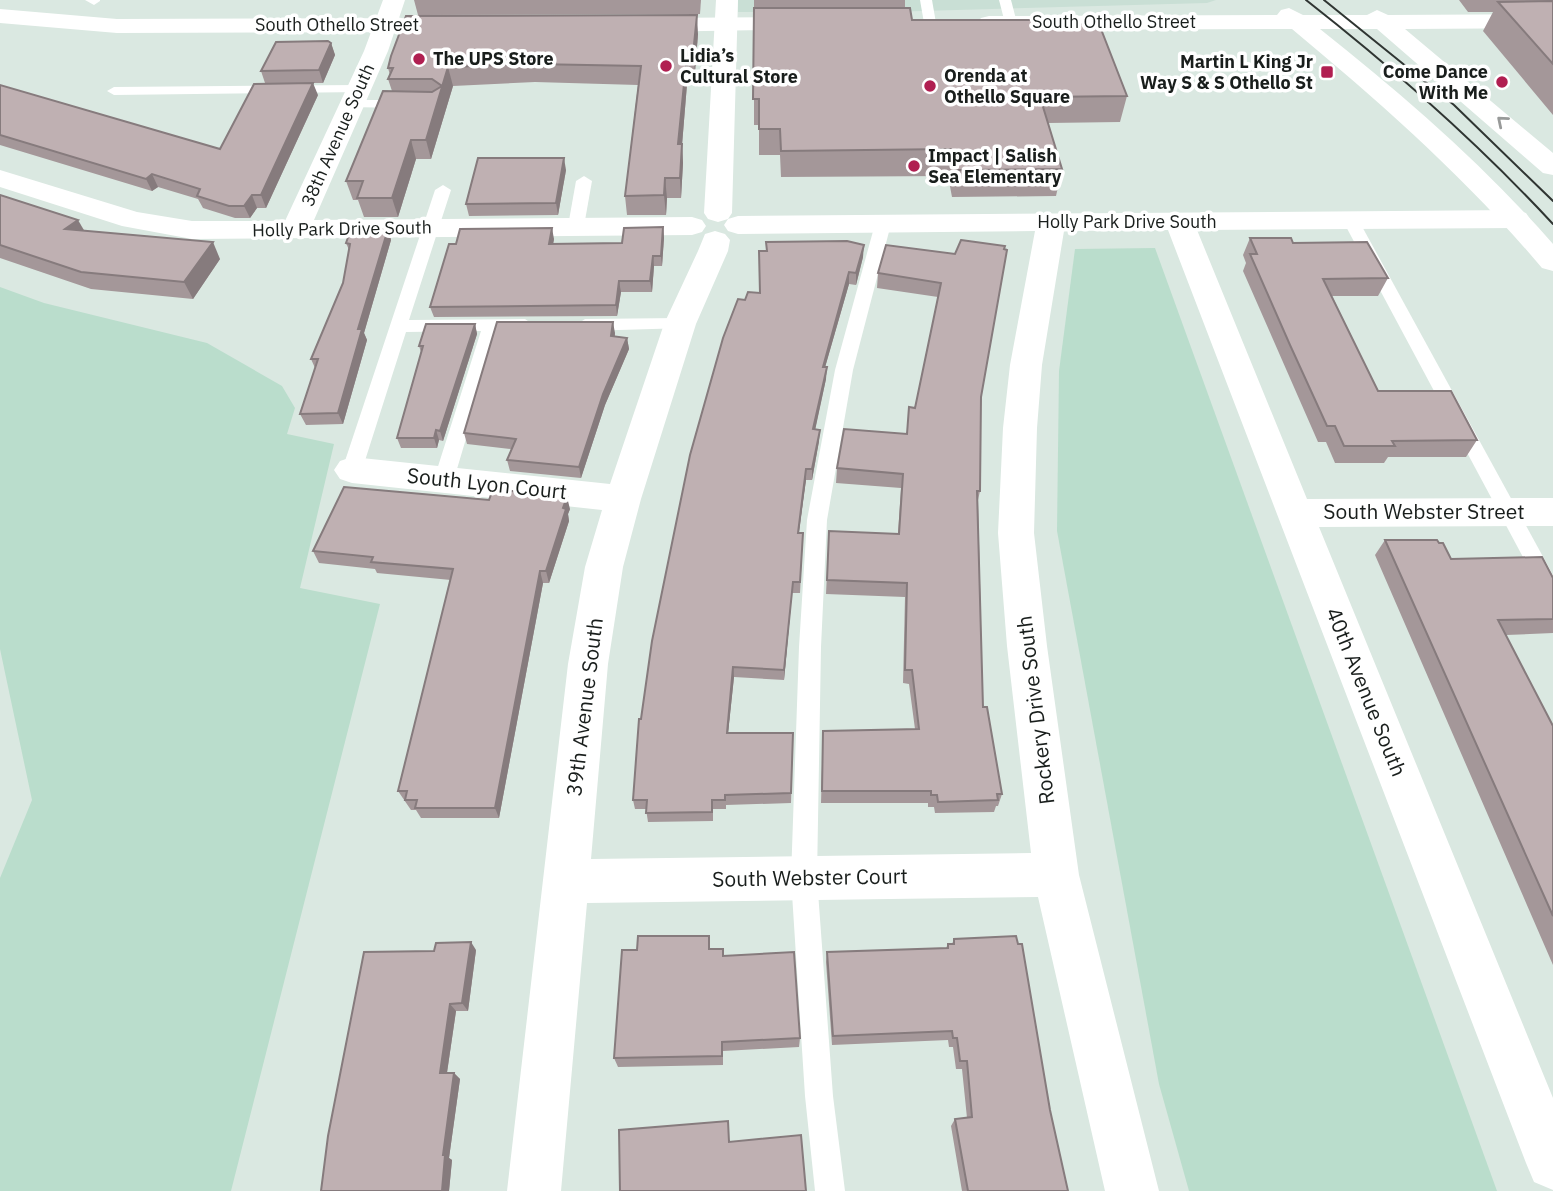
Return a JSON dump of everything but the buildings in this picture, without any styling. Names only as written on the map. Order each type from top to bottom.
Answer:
[{"type":"street","name":"38th Avenue South","points":[[295,230],[355,97],[394,0]]},
{"type":"street","points":[[1271,0],[1430,132],[1516,219],[1553,262]]},
{"type":"street","points":[[1356,0],[1553,167]]},
{"type":"street","name":"South Othello Street","points":[[922,16],[964,23],[1008,11],[1297,21],[1553,21]]},
{"type":"street","points":[[618,25],[727,12],[824,24]]},
{"type":"street","name":"39th Avenue South","points":[[534,1191],[588,664],[604,567],[623,499],[680,324],[713,251],[727,12]]},
{"type":"street","name":"South Othello Street","points":[[2,16],[100,26],[481,25]]},
{"type":"street","name":"Holly Park Drive South","points":[[0,178],[162,227],[233,231],[1516,219]]},
{"type":"street","name":"40th Avenue South","points":[[1179,221],[1553,1163]]},
{"type":"street","name":"Rockery Drive South","points":[[1051,222],[1026,366],[1020,428],[1016,533],[1027,646],[1056,875],[1132,1191]]},
{"type":"street","name":"South Lyon Court","points":[[352,470],[623,499]]},
{"type":"street","name":"South Webster Street","points":[[1295,513],[1553,512]]},
{"type":"street","name":"South Webster Court","points":[[564,881],[1056,875]]},
{"type":"lane","points":[[114,91],[355,97],[425,104]]},
{"type":"lane","points":[[576,226],[584,181]]},
{"type":"lane","points":[[352,470],[443,190]]},
{"type":"lane","points":[[1351,221],[1553,593]]},
{"type":"lane","points":[[830,1191],[819,1096],[804,878],[810,646],[817,520],[844,370],[883,224]]},
{"type":"lane","points":[[572,325],[680,324]]},
{"type":"lane","points":[[397,326],[545,325]]},
{"type":"lane","points":[[444,479],[491,326]]},
{"type":"shaded area","points":[[738,0],[1216,0],[1207,3],[887,12],[738,12]]},
{"type":"shaded area","points":[[1155,248],[1497,1191],[1189,1191],[1159,1084],[1057,531],[1059,371],[1075,249]]},
{"type":"shaded area","points":[[0,287],[44,303],[207,343],[282,386],[295,408],[287,434],[334,444],[300,588],[380,604],[231,1191],[0,1191],[0,878],[32,800],[0,649]]},
{"type":"tram line","points":[[1306,0],[1434,107],[1495,164],[1553,224]]},
{"type":"tram line","points":[[1324,0],[1454,105],[1553,201]]},
{"type":"place","name":"The UPS Store","points":[[419,59]]},
{"type":"place","name":"Lidia’s Cultural Store","points":[[666,66]]},
{"type":"place","name":"Martin L King Jr Way S & S Othello St","points":[[1327,72]]},
{"type":"place","name":"Come Dance With Me","points":[[1502,82]]},
{"type":"place","name":"Orenda at Othello Square","points":[[930,86]]},
{"type":"place","name":"Impact | Salish Sea Elementary","points":[[914,166]]}]
